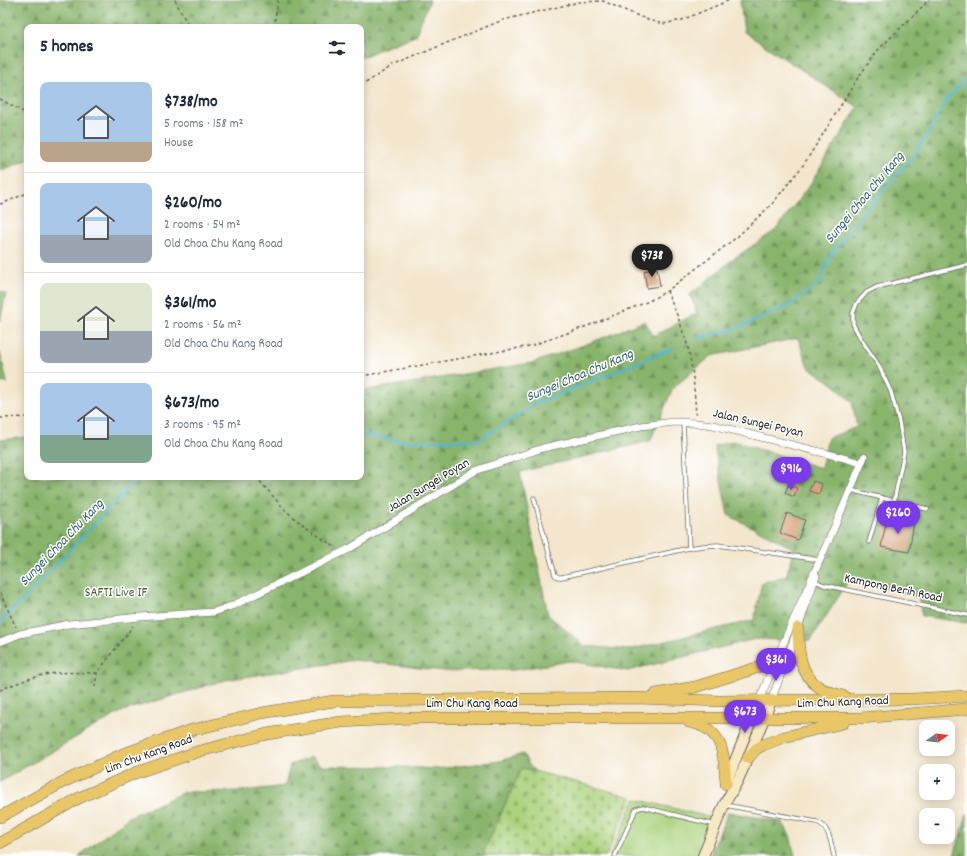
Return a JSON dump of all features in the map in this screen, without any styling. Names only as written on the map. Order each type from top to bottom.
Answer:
[{"type":"main road","points":[[798,628],[798,652],[806,675],[819,687],[852,699]]},
{"type":"main road","points":[[637,698],[694,687],[753,669],[765,664],[777,656]]},
{"type":"main road","name":"Lim Chu Kang Road","points":[[0,817],[63,782],[124,754],[192,730],[262,713],[334,702],[637,698],[771,701],[912,699],[967,696]]},
{"type":"main road","name":"Lim Chu Kang Road","points":[[0,843],[79,798],[135,773],[200,751],[267,734],[341,722],[414,718],[861,718],[967,709]]},
{"type":"main road","points":[[662,718],[696,723],[710,730],[717,738],[722,748],[725,760],[726,784]]},
{"type":"main road","points":[[748,758],[756,749],[784,737],[861,718]]},
{"type":"street","name":"Jalan Sungei Poyan","points":[[0,642],[20,634],[69,624],[214,612],[234,605],[343,552],[475,471],[543,448],[641,426],[674,422],[713,425],[840,457],[863,460],[851,490]]},
{"type":"street","points":[[724,805],[726,784],[752,718],[777,656],[851,490]]},
{"type":"street","points":[[703,856],[724,805],[748,758],[771,701],[815,581],[820,560]]},
{"type":"lane","points":[[894,501],[904,452],[899,422],[891,392],[879,366],[853,324],[853,313],[857,303],[867,292],[877,287],[967,265]]},
{"type":"lane","points":[[683,422],[689,548]]},
{"type":"lane","points":[[851,490],[927,509]]},
{"type":"lane","points":[[534,498],[555,575],[558,577],[689,548],[718,545],[820,560]]},
{"type":"lane","points":[[869,542],[882,498]]},
{"type":"lane","name":"Kampong Berih Road","points":[[815,581],[824,585],[967,615]]},
{"type":"lane","points":[[724,805],[817,822],[825,827],[834,856]]},
{"type":"lane","points":[[615,856],[636,809],[643,808],[716,825]]},
{"type":"path","points":[[175,0],[187,24]]},
{"type":"path","points":[[274,24],[278,0]]},
{"type":"path","points":[[364,84],[392,66],[503,20],[579,2],[603,1],[648,20],[663,24],[682,20],[730,0]]},
{"type":"path","points":[[364,375],[530,346],[585,327],[649,301],[667,291],[737,237],[772,204],[804,164],[859,76],[879,48],[929,0]]},
{"type":"path","points":[[0,99],[24,112]]},
{"type":"path","points":[[0,204],[24,194]]},
{"type":"path","points":[[667,291],[684,332],[691,362],[697,423]]},
{"type":"path","points":[[0,418],[24,417]]},
{"type":"path","points":[[259,480],[286,511],[304,526],[343,552]]},
{"type":"path","points":[[0,593],[1,598],[20,634]]},
{"type":"path","points":[[96,687],[97,673],[140,618]]},
{"type":"path","points":[[0,690],[36,677],[59,673],[97,673]]},
{"type":"green space","points":[[0,0],[430,0],[415,36],[364,57],[364,24],[24,24],[24,161],[0,171]]},
{"type":"green space","name":"SAFTI Live IF","points":[[740,0],[967,0],[967,623],[922,616],[918,597],[850,579],[810,641],[755,639],[627,671],[570,661],[514,670],[444,671],[354,660],[225,680],[123,711],[0,782],[0,440],[24,437],[24,480],[364,480],[364,391],[532,363],[587,344],[645,321],[653,336],[697,313],[690,295],[733,259],[776,230],[811,183],[858,107],[744,32]],"holes":[[[798,338],[808,367],[833,384],[852,402],[857,427],[828,438],[821,468],[733,441],[714,446],[728,515],[795,549],[786,576],[762,582],[754,620],[629,650],[585,646],[548,615],[520,472],[650,441],[673,388],[711,356]]]},
{"type":"green space","points":[[0,291],[6,294],[0,321]]},
{"type":"green space","points":[[0,352],[7,382],[0,383]]},
{"type":"green space","points":[[523,754],[592,856],[79,856],[129,817],[184,792],[243,791],[285,786],[290,765],[312,757],[322,766],[436,769],[500,761]]},
{"type":"green space","points":[[522,768],[632,797],[606,856],[482,856]]},
{"type":"green space","points":[[635,799],[712,818],[697,856],[610,856]]},
{"type":"green space","points":[[728,812],[782,822],[790,835],[795,856],[710,856]]},
{"type":"green space","points":[[967,814],[967,856],[954,856]]},
{"type":"building","points":[[657,268],[660,286],[647,288],[644,271]]},
{"type":"building","points":[[813,481],[822,484],[819,494],[809,491]]},
{"type":"building","points":[[788,485],[797,488],[794,497],[785,493]]},
{"type":"building","points":[[787,513],[805,520],[798,540],[780,533]]},
{"type":"building","points":[[887,518],[914,523],[909,552],[881,547]]},
{"type":"waterway","name":"Sungei Choa Chu Kang","points":[[697,338],[736,329],[790,305],[820,282],[831,254],[869,206],[912,157],[931,129],[947,99],[967,77]]},
{"type":"waterway","name":"Sungei Choa Chu Kang","points":[[364,434],[369,436],[402,441],[479,440],[537,403],[671,349]]},
{"type":"waterway","name":"Sungei Choa Chu Kang","points":[[0,622],[23,600],[135,480]]}]
